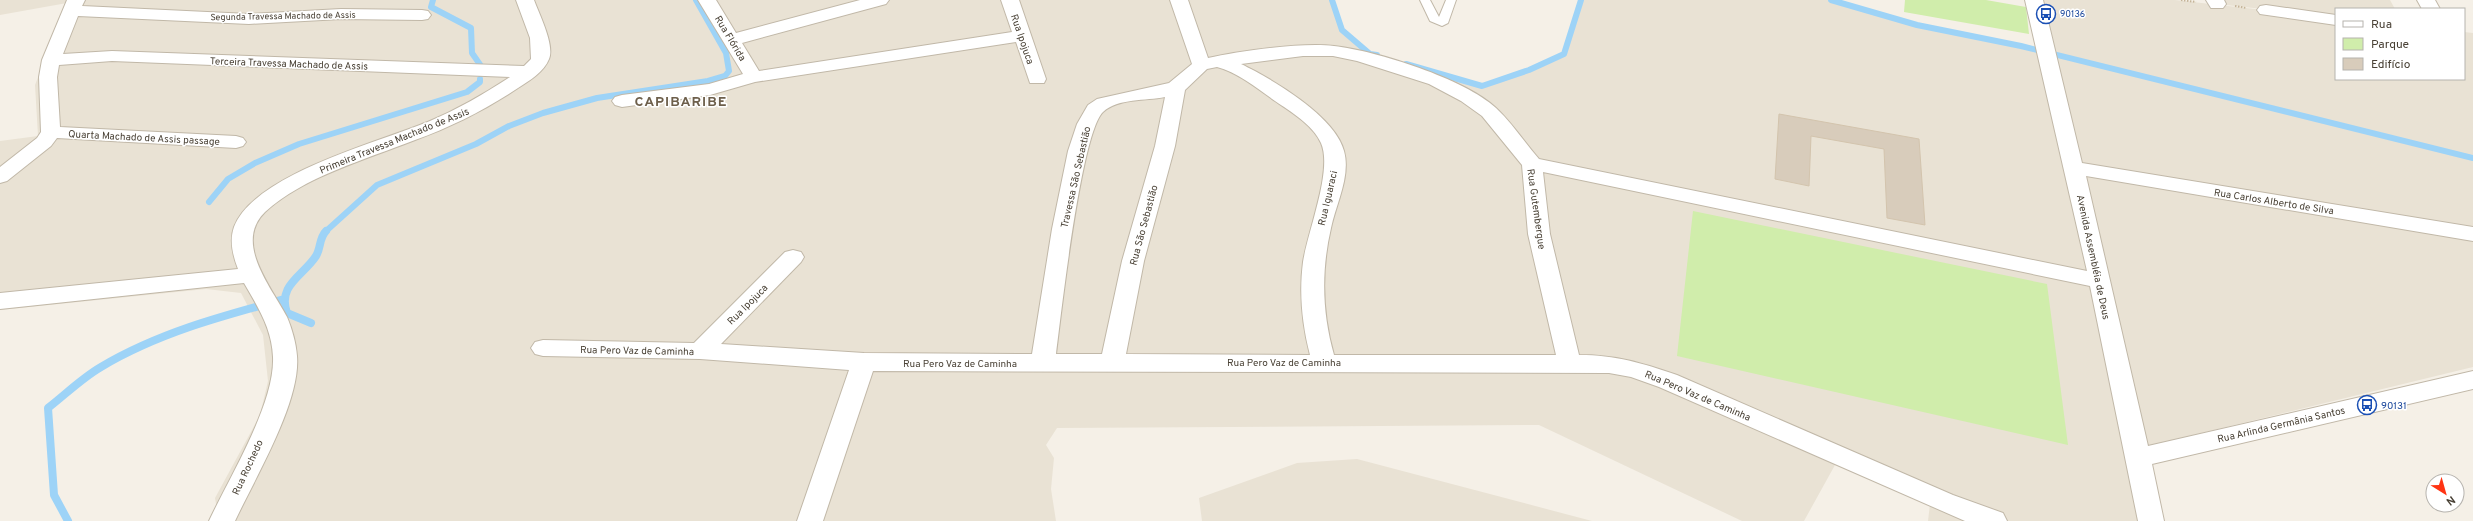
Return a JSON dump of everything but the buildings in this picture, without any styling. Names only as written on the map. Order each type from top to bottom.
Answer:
[{"type":"street","points":[[235,18],[248,0]]},
{"type":"street","name":"Primeira Travessa Machado de Assis","points":[[273,413],[282,386],[286,359],[280,332],[267,304],[250,275],[242,238],[251,215],[282,190],[332,164],[473,108],[500,93],[528,72],[540,58],[541,45],[525,0]]},
{"type":"street","name":"Rua Flórida","points":[[707,0],[754,77]]},
{"type":"street","points":[[732,40],[880,0]]},
{"type":"street","name":"Rua Ipojuca","points":[[1010,0],[1037,79]]},
{"type":"street","points":[[1179,0],[1210,63]]},
{"type":"street","name":"Avenida Assembléia de Deus","points":[[2034,0],[2100,281],[2136,458],[2151,521]]},
{"type":"street","points":[[0,177],[44,142],[51,132],[48,77],[51,60],[74,5]]},
{"type":"street","name":"Segunda Travessa Machado de Assis","points":[[74,5],[235,18],[341,14],[422,15]]},
{"type":"street","points":[[2266,10],[2335,20]]},
{"type":"street","points":[[622,101],[710,89],[754,77],[1022,36]]},
{"type":"street","name":"Rua Gutembergue","points":[[1210,63],[1319,51],[1360,56],[1413,72],[1456,90],[1478,104],[1499,122],[1532,164],[1539,234],[1569,362]]},
{"type":"street","name":"Terceira Travessa Machado de Assis","points":[[51,60],[112,56],[528,72]]},
{"type":"street","name":"Travessa São Sebastião","points":[[1043,363],[1054,274],[1088,119],[1094,110],[1111,101],[1176,87],[1210,63]]},
{"type":"street","name":"Rua Iguaraci","points":[[1210,63],[1256,80],[1284,98],[1316,124],[1328,138],[1334,151],[1335,168],[1312,272],[1311,304],[1315,332],[1324,362]]},
{"type":"street","name":"Rua São Sebastião","points":[[1112,363],[1133,262],[1165,146],[1176,87]]},
{"type":"street","name":"Quarta Machado de Assis passage","points":[[51,132],[236,142]]},
{"type":"street","points":[[1532,164],[2100,281]]},
{"type":"street","name":"Rua Carlos Alberto de Silva","points":[[2074,168],[2473,234]]},
{"type":"street","name":"Rua Ipojuca","points":[[700,351],[793,257]]},
{"type":"street","points":[[0,301],[250,275]]},
{"type":"street","name":"Rua Pero Vaz de Caminha","points":[[543,348],[700,351],[864,362],[1569,362],[1623,366],[1668,381],[1944,502],[1994,521]]},
{"type":"street","points":[[810,521],[864,362]]},
{"type":"street","name":"Rua Arlinda Germânia Santos","points":[[2136,458],[2472,381]]},
{"type":"street","name":"Rua Rochedo","points":[[222,521],[273,413]]},
{"type":"lane","points":[[1425,0],[1434,20],[1442,23],[1451,0]]},
{"type":"shaded area","points":[[0,0],[1332,0],[1342,30],[1370,54],[1482,86],[1529,70],[1564,54],[1581,0],[1831,0],[1917,25],[2021,46],[2054,56],[2041,0],[2175,0],[2335,18],[2335,80],[2465,80],[2465,32],[2473,33],[2473,367],[2144,447],[2153,521],[1979,521],[1835,465],[1804,521],[1742,521],[1539,425],[1057,428],[1046,445],[1054,458],[1051,489],[1056,521],[219,521],[215,498],[260,415],[268,381],[263,335],[241,293],[206,289],[0,310],[0,141],[38,136],[35,85],[67,3],[0,15]]},
{"type":"shaded area","points":[[2224,0],[2390,0],[2394,8],[2335,8],[2335,17],[2226,5]]},
{"type":"shaded area","points":[[1357,459],[1592,521],[1202,521],[1199,498],[1297,463]]},
{"type":"shaded area","points":[[1930,504],[1976,521],[1928,521]]},
{"type":"green space","points":[[1905,0],[1986,0],[2026,7],[2029,34],[1904,12]]},
{"type":"green space","points":[[1693,211],[2047,284],[2068,445],[1677,356]]},
{"type":"waterway","points":[[433,0],[431,7],[471,28],[472,53],[481,66]]},
{"type":"waterway","points":[[326,231],[377,185],[476,144],[509,126],[543,113],[597,98],[708,81],[725,76],[729,71],[726,53],[696,0]]},
{"type":"waterway","points":[[1332,0],[1342,30],[1370,54],[1377,55]]},
{"type":"waterway","points":[[1406,64],[1482,86],[1529,70],[1564,54],[1581,0]]},
{"type":"waterway","points":[[1831,0],[1917,25],[2021,46],[2473,158]]},
{"type":"waterway","points":[[209,202],[228,179],[255,163],[299,144],[467,92],[480,82],[480,79]]},
{"type":"waterway","points":[[285,299],[288,288],[316,256],[322,237],[326,231]]},
{"type":"waterway","points":[[68,521],[54,495],[48,408],[94,371],[145,344],[214,319],[285,299]]},
{"type":"waterway","points":[[285,299],[287,313],[311,323]]},
{"type":"place","name":"90136","points":[[2046,14]]},
{"type":"place","name":"90131","points":[[2367,405]]},
{"type":"district","name":"CAPIBARIBE","points":[[681,101]]}]
